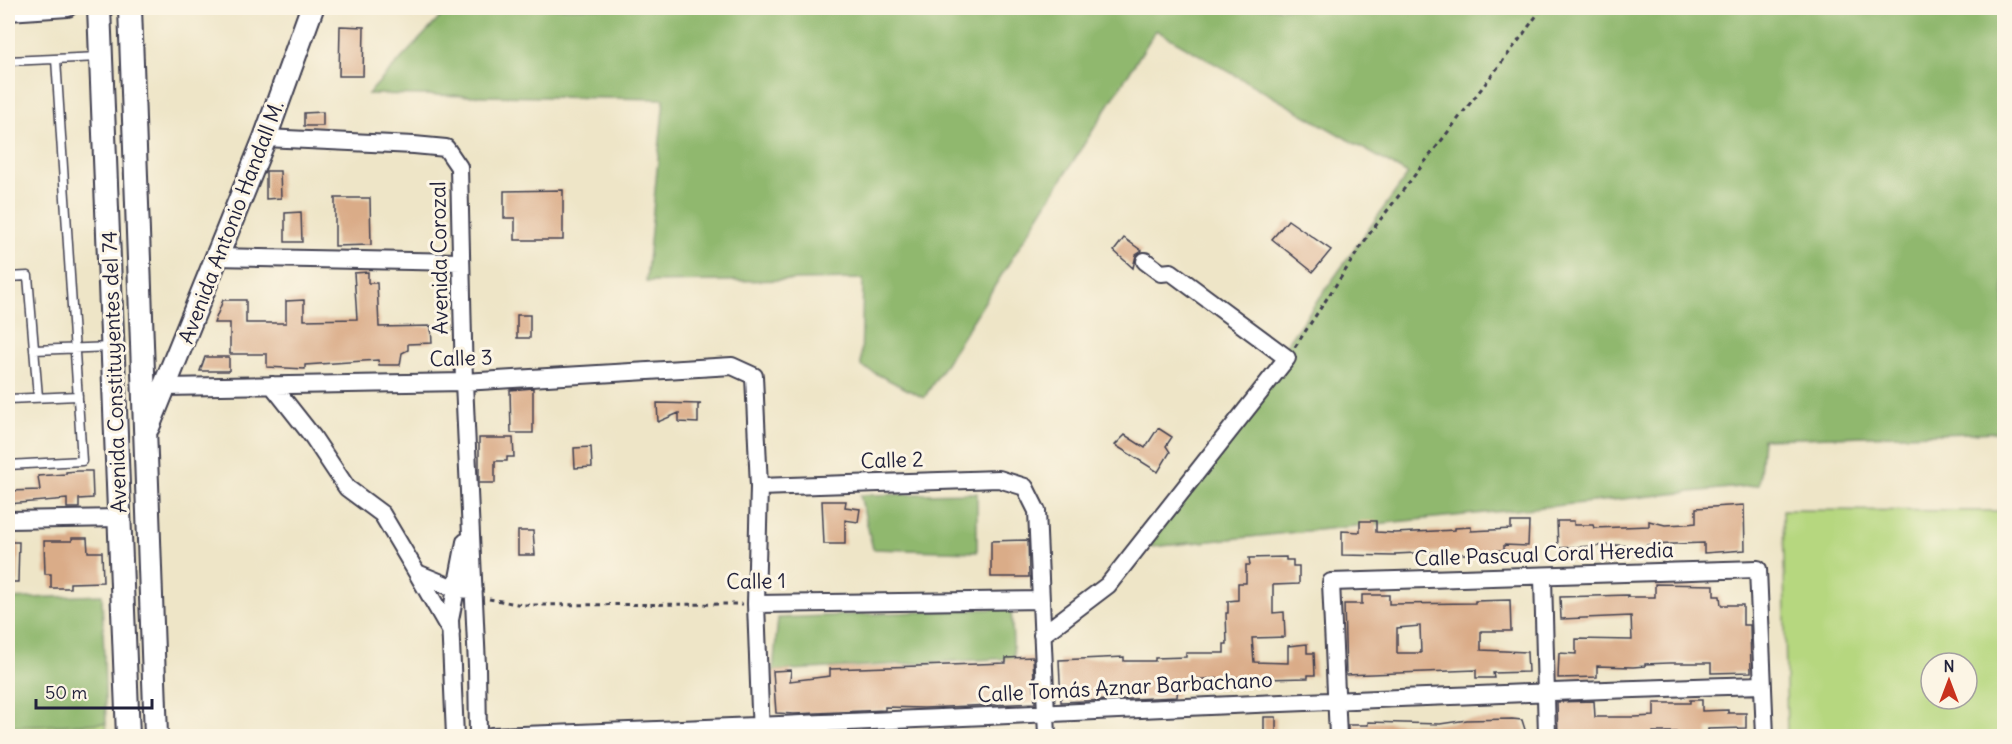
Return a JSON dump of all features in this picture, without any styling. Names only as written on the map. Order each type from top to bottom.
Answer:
[{"type":"main road","name":"Avenida Constituyentes del 74","points":[[99,8],[128,736]]},
{"type":"main road","name":"Avenida Constituyentes del 74","points":[[130,8],[156,736]]},
{"type":"main road","name":"Avenida Antonio Handall M.","points":[[145,434],[166,387],[265,138],[312,8]]},
{"type":"street","points":[[8,12],[68,8]]},
{"type":"street","name":"Avenida Corozal","points":[[265,138],[446,148],[459,167],[464,382],[478,736]]},
{"type":"street","points":[[216,257],[461,262]]},
{"type":"street","points":[[1042,635],[1108,585],[1287,358],[1171,272],[1161,273],[1145,261]]},
{"type":"street","name":"Calle 3","points":[[166,387],[464,382],[732,366],[754,376],[759,487]]},
{"type":"street","points":[[272,385],[313,437],[347,488],[382,514],[451,633]]},
{"type":"street","name":"Calle 2","points":[[759,487],[999,479],[1025,487],[1036,511],[1041,600]]},
{"type":"street","points":[[759,487],[756,604],[761,732]]},
{"type":"street","name":"Avenida Corozal","points":[[455,736],[450,620],[471,514]]},
{"type":"street","points":[[8,520],[119,518]]},
{"type":"street","name":"Calle Pascual Coral Heredia","points":[[1336,699],[1330,582],[1758,569],[1762,685]]},
{"type":"street","points":[[417,573],[456,589],[474,590]]},
{"type":"street","points":[[1542,577],[1548,736]]},
{"type":"street","points":[[1041,600],[1047,736]]},
{"type":"street","name":"Calle 1","points":[[756,604],[1041,600]]},
{"type":"street","points":[[1762,685],[1765,736]]},
{"type":"street","name":"Calle Tomás Aznar Barbachano","points":[[491,736],[761,732],[1046,713],[1336,699],[1762,685]]},
{"type":"street","points":[[1336,699],[1338,736]]},
{"type":"lane","points":[[8,61],[101,57]]},
{"type":"lane","points":[[8,465],[82,461],[56,59]]},
{"type":"lane","points":[[8,277],[28,276],[38,397]]},
{"type":"lane","points":[[34,350],[112,347]]},
{"type":"lane","points":[[8,399],[78,396]]},
{"type":"path","points":[[1287,358],[1370,233],[1542,8]]},
{"type":"path","name":"Calle 1","points":[[474,590],[493,601],[523,605],[756,604]]},
{"type":"green space","points":[[449,8],[2004,8],[2004,432],[1763,439],[1759,485],[1141,548],[1408,174],[1156,30],[924,398],[861,366],[863,279],[646,282],[664,99],[368,94]]},
{"type":"green space","points":[[977,493],[977,552],[873,549],[860,495]]},
{"type":"green space","points":[[1783,510],[2004,511],[2004,736],[1787,736]]},
{"type":"green space","points":[[102,595],[106,723],[8,727],[8,599]]},
{"type":"green space","points":[[1011,608],[1014,658],[773,671],[778,618]]},
{"type":"green space","points":[[106,723],[107,736],[8,736],[8,727]]},
{"type":"building","points":[[340,26],[364,27],[363,76],[339,76]]},
{"type":"building","points":[[323,112],[323,126],[304,126],[304,113]]},
{"type":"building","points":[[266,171],[280,171],[281,198],[266,199]]},
{"type":"building","points":[[563,190],[563,240],[515,240],[515,218],[504,218],[504,191]]},
{"type":"building","points":[[335,198],[370,198],[371,245],[335,246]]},
{"type":"building","points":[[301,212],[302,242],[285,242],[285,213]]},
{"type":"building","points":[[1288,220],[1331,250],[1313,272],[1272,239]]},
{"type":"building","points":[[1124,238],[1142,251],[1136,255],[1133,268],[1114,251]]},
{"type":"building","points":[[368,272],[368,283],[377,283],[379,327],[431,326],[432,343],[408,344],[408,350],[402,353],[400,365],[379,365],[378,360],[305,365],[305,369],[267,367],[267,354],[230,354],[230,323],[214,323],[223,300],[246,300],[246,323],[286,323],[286,301],[304,300],[304,320],[357,319],[354,273]]},
{"type":"building","points":[[517,315],[530,315],[530,338],[517,338]]},
{"type":"building","points":[[205,357],[229,357],[229,371],[200,371]]},
{"type":"building","points":[[533,388],[533,433],[511,433],[510,390]]},
{"type":"building","points":[[657,403],[701,404],[698,405],[698,423],[679,422],[679,413],[658,422]]},
{"type":"building","points":[[1158,428],[1172,437],[1166,446],[1170,452],[1158,472],[1115,445],[1125,435],[1145,448]]},
{"type":"building","points":[[479,438],[513,438],[514,457],[507,457],[507,461],[495,461],[495,483],[479,483]]},
{"type":"building","points":[[591,447],[592,467],[575,468],[574,448]]},
{"type":"building","points":[[92,471],[93,498],[79,499],[79,508],[67,508],[67,499],[8,504],[8,491],[40,490],[38,476]]},
{"type":"building","points":[[822,501],[846,501],[845,507],[860,509],[858,522],[845,520],[845,544],[824,544]]},
{"type":"building","points":[[1744,505],[1745,550],[1704,553],[1704,543],[1647,545],[1647,547],[1615,545],[1558,548],[1557,521],[1574,521],[1574,525],[1593,525],[1594,528],[1649,526],[1649,521],[1665,525],[1686,524],[1696,523],[1696,508]]},
{"type":"building","points":[[1360,521],[1376,521],[1376,532],[1395,533],[1471,527],[1471,531],[1511,529],[1511,522],[1529,522],[1528,546],[1504,545],[1504,550],[1489,551],[1489,554],[1438,552],[1395,554],[1395,556],[1342,555],[1342,531],[1360,532]]},
{"type":"building","points":[[518,531],[533,531],[535,555],[518,555]]},
{"type":"building","points":[[72,538],[87,538],[88,552],[102,552],[103,582],[70,583],[70,588],[51,588],[51,574],[45,574],[44,541],[72,541]]},
{"type":"building","points":[[1028,540],[1029,577],[991,577],[991,541]]},
{"type":"building","points":[[8,542],[19,542],[18,582],[8,582]]},
{"type":"building","points":[[1286,557],[1286,560],[1293,560],[1293,566],[1299,566],[1299,584],[1273,585],[1273,613],[1284,612],[1285,637],[1252,638],[1254,662],[1288,663],[1288,646],[1307,644],[1307,653],[1314,653],[1315,675],[1308,675],[1308,678],[1262,679],[1262,676],[1187,680],[1188,687],[1178,687],[1177,697],[1061,702],[1059,660],[1124,657],[1124,661],[1155,661],[1155,658],[1186,657],[1186,653],[1224,653],[1224,644],[1227,644],[1228,601],[1238,600],[1238,583],[1246,583],[1246,565],[1250,565],[1249,558]]},
{"type":"building","points":[[1655,584],[1714,585],[1714,596],[1720,596],[1721,605],[1743,605],[1743,625],[1750,625],[1751,672],[1711,673],[1711,663],[1669,663],[1633,667],[1597,666],[1597,677],[1558,678],[1559,653],[1576,654],[1576,639],[1632,640],[1631,616],[1561,619],[1560,597],[1628,595],[1628,597],[1655,597]]},
{"type":"building","points":[[1362,595],[1389,595],[1389,604],[1475,603],[1475,601],[1510,600],[1511,631],[1481,631],[1481,650],[1527,652],[1528,672],[1493,673],[1494,678],[1476,678],[1476,670],[1346,675],[1344,604],[1362,604]],"holes":[[[1420,626],[1421,653],[1397,653],[1397,628]]]},
{"type":"building","points":[[1033,657],[1035,703],[776,713],[773,671],[791,670],[790,681],[830,676],[830,669],[1006,663],[1006,658]]},
{"type":"building","points":[[1690,700],[1702,700],[1702,711],[1728,710],[1728,713],[1746,713],[1746,728],[1708,729],[1708,736],[1676,736],[1676,732],[1653,732],[1653,736],[1558,736],[1557,702],[1594,701],[1595,717],[1635,717],[1654,716],[1654,703],[1690,703]]},
{"type":"building","points":[[1264,717],[1276,717],[1276,736],[1264,736]]},
{"type":"building","points":[[1467,720],[1522,720],[1527,736],[1348,736],[1348,725],[1368,725],[1368,722],[1440,724]]}]
